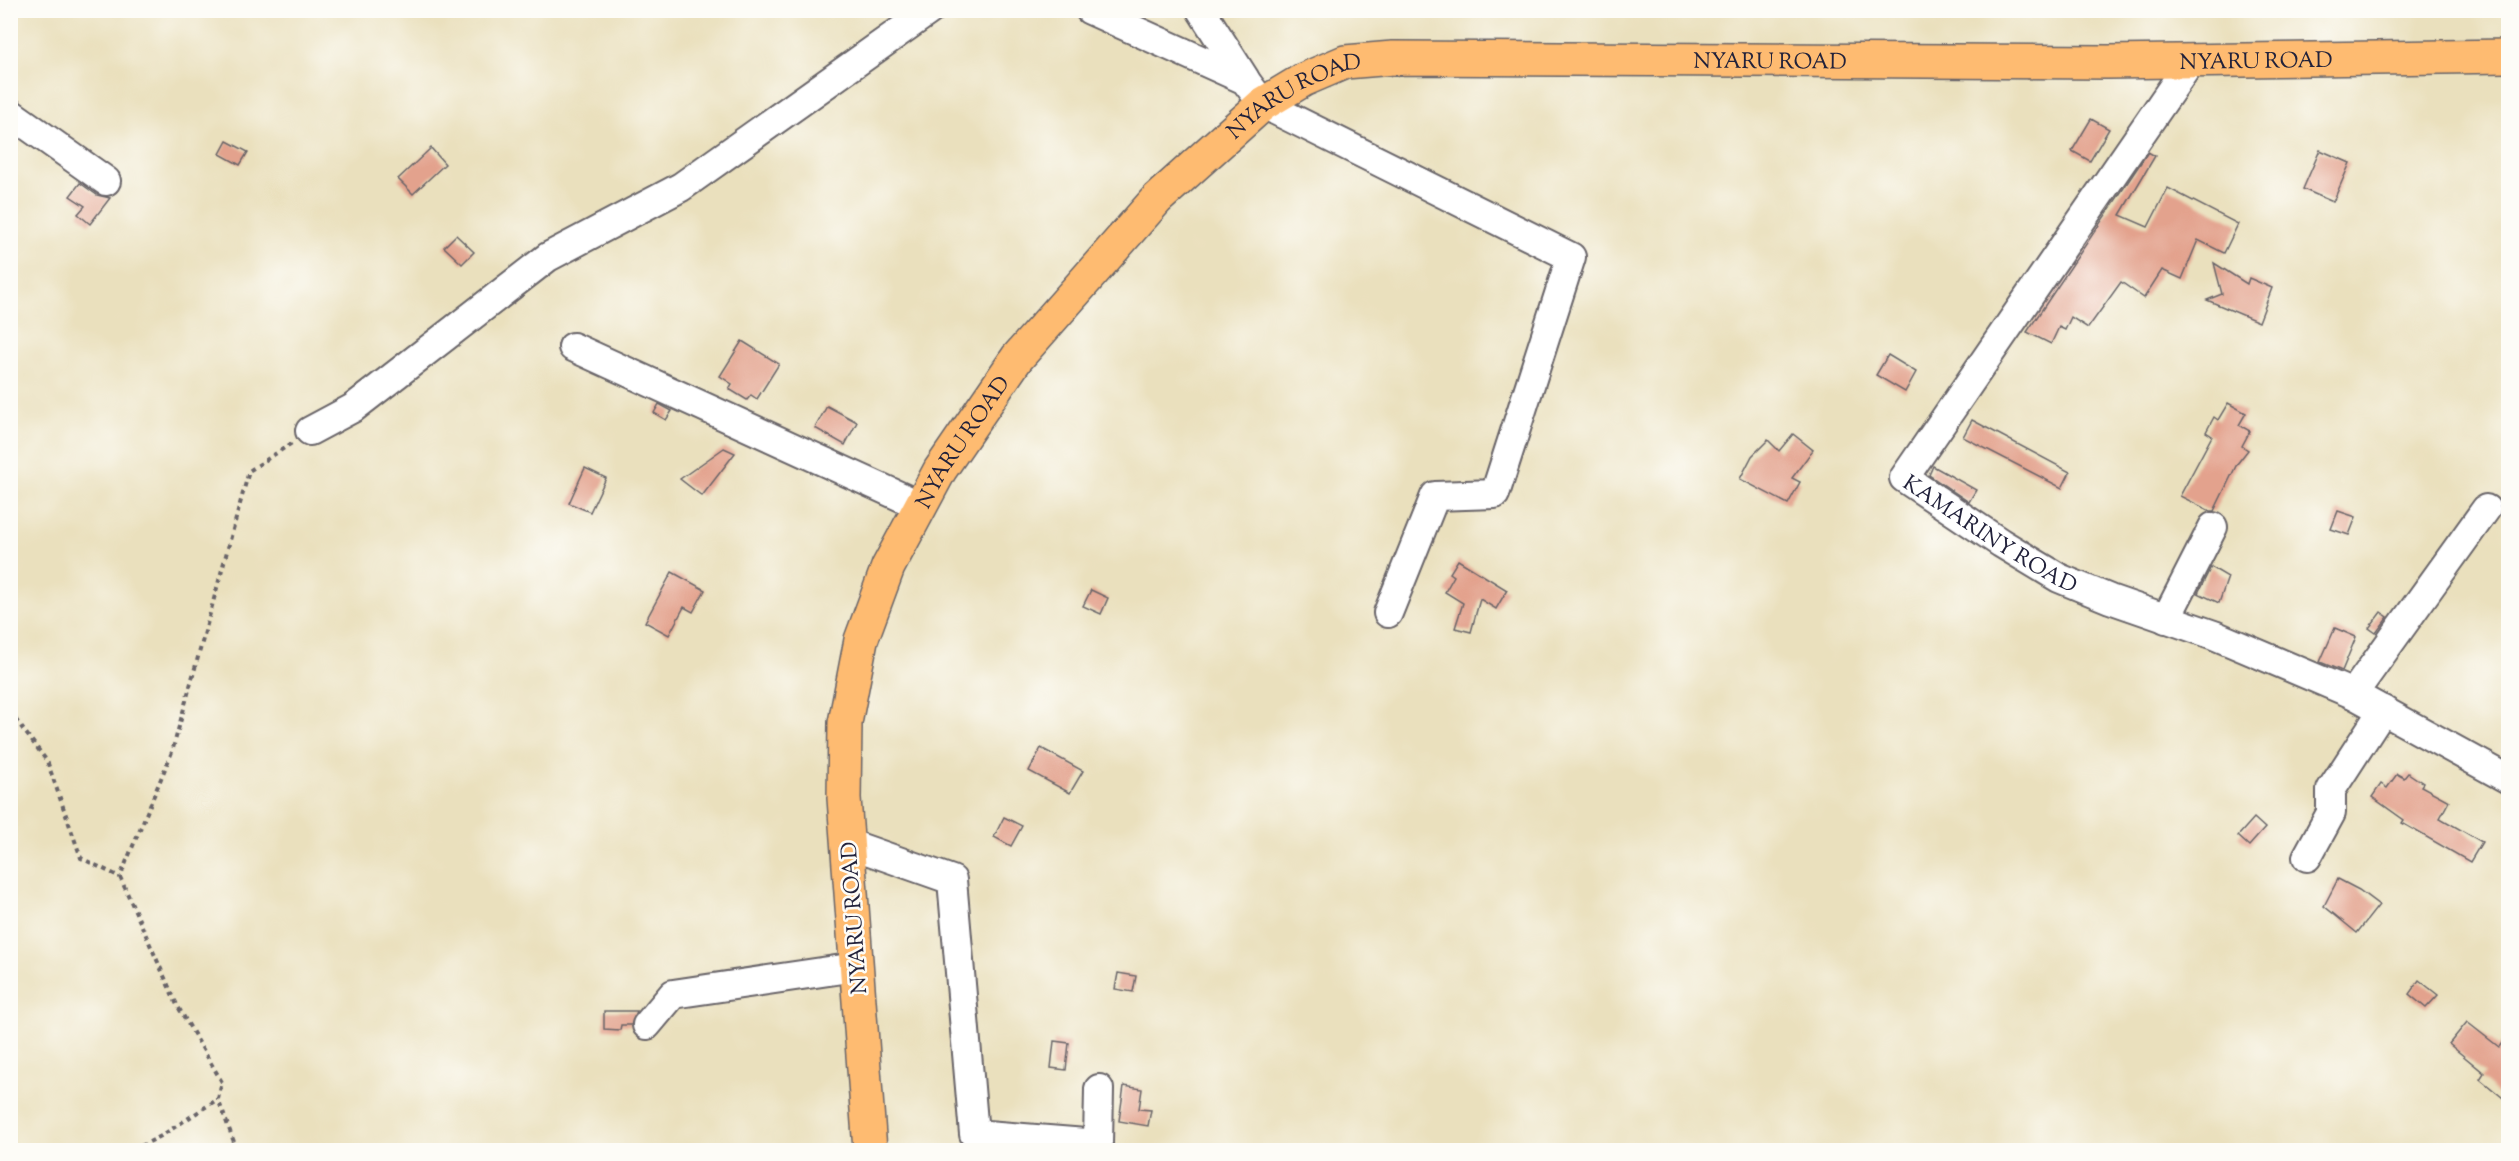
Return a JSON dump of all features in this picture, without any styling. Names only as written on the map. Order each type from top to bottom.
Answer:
[{"type":"main road","name":"NYARU ROAD","points":[[870,1150],[844,798],[845,723],[861,640],[888,567],[940,470],[1017,358],[1254,92],[1303,80],[1345,62],[1393,58],[2191,61],[2508,56]]},
{"type":"street","points":[[310,431],[353,408],[548,257],[681,187],[930,10]]},
{"type":"street","points":[[1090,10],[1254,92],[1571,257],[1495,494],[1435,495],[1388,613]]},
{"type":"street","points":[[1201,10],[1254,92]]},
{"type":"street","name":"KAMARINY ROAD","points":[[2191,61],[1904,478],[2001,543],[2059,578],[2214,635],[2354,694],[2508,778]]},
{"type":"street","points":[[10,114],[106,180]]},
{"type":"street","points":[[573,347],[921,506]]},
{"type":"street","points":[[2354,694],[2486,509]]},
{"type":"street","points":[[2166,619],[2213,527]]},
{"type":"street","points":[[2307,857],[2331,813],[2331,790],[2383,710]]},
{"type":"street","points":[[847,843],[952,880],[974,1134],[1098,1144],[1098,1089]]},
{"type":"street","points":[[647,1025],[673,994],[856,968]]},
{"type":"path","points":[[120,877],[172,752],[249,471],[310,431]]},
{"type":"path","points":[[10,712],[47,761],[81,858],[120,877],[177,1005],[222,1082],[218,1099],[237,1150]]},
{"type":"path","points":[[133,1150],[161,1136],[218,1099]]},
{"type":"building","points":[[2091,119],[2109,129],[2090,161],[2072,151]]},
{"type":"building","points":[[227,141],[248,152],[240,165],[220,154]]},
{"type":"building","points":[[431,148],[445,164],[413,194],[398,179]]},
{"type":"building","points":[[2320,150],[2350,163],[2333,202],[2303,189]]},
{"type":"building","points":[[2148,152],[2155,156],[2120,215],[2148,227],[2168,188],[2238,224],[2224,253],[2198,240],[2182,279],[2162,270],[2144,298],[2121,282],[2088,328],[2071,317],[2065,330],[2059,327],[2051,344],[2027,332]]},
{"type":"building","points":[[80,183],[97,195],[110,198],[90,224],[78,214],[85,206],[70,196]]},
{"type":"building","points":[[456,235],[474,252],[462,264],[444,247]]},
{"type":"building","points":[[2214,263],[2247,284],[2249,278],[2272,288],[2259,322],[2207,300],[2222,294]]},
{"type":"building","points":[[742,341],[779,364],[757,399],[751,395],[747,400],[729,389],[732,384],[720,376]]},
{"type":"building","points":[[1888,355],[1916,372],[1905,392],[1876,375]]},
{"type":"building","points":[[2228,403],[2246,413],[2239,425],[2250,431],[2242,446],[2248,450],[2237,464],[2214,511],[2210,511],[2180,496],[2212,436],[2206,432],[2214,417],[2218,420]]},
{"type":"building","points":[[659,404],[672,411],[666,420],[654,413]]},
{"type":"building","points":[[827,406],[857,422],[845,445],[815,428]]},
{"type":"building","points":[[1972,420],[2070,472],[2062,488],[1963,437]]},
{"type":"building","points":[[1793,434],[1813,450],[1792,478],[1800,482],[1788,504],[1740,479],[1752,456],[1768,440],[1779,451]]},
{"type":"building","points":[[724,448],[735,453],[702,496],[680,479]]},
{"type":"building","points":[[1933,466],[1976,490],[1969,502],[1929,475]]},
{"type":"building","points":[[585,468],[606,478],[590,512],[569,503]]},
{"type":"building","points":[[2338,511],[2356,517],[2349,535],[2331,529]]},
{"type":"building","points":[[1458,560],[1507,590],[1496,609],[1480,599],[1471,632],[1455,628],[1463,603],[1445,592],[1454,576],[1450,573]]},
{"type":"building","points":[[2211,567],[2228,577],[2219,603],[2198,593]]},
{"type":"building","points":[[672,572],[705,590],[693,612],[684,607],[669,635],[645,622]]},
{"type":"building","points":[[1091,590],[1108,598],[1101,614],[1083,606]]},
{"type":"building","points":[[2381,612],[2388,617],[2376,633],[2369,628]]},
{"type":"building","points":[[2335,628],[2356,637],[2342,671],[2320,662]]},
{"type":"building","points":[[1041,748],[1083,771],[1070,793],[1029,771]]},
{"type":"building","points":[[2408,773],[2423,783],[2421,786],[2449,801],[2440,818],[2482,842],[2470,862],[2402,823],[2404,820],[2372,797],[2381,784],[2387,788],[2397,774],[2404,778]]},
{"type":"building","points":[[1004,817],[1022,826],[1011,846],[994,837]]},
{"type":"building","points":[[2254,818],[2265,828],[2249,846],[2238,836]]},
{"type":"building","points":[[2338,879],[2359,890],[2379,905],[2357,933],[2324,906]]},
{"type":"building","points":[[1118,973],[1136,976],[1133,992],[1115,989]]},
{"type":"building","points":[[2419,980],[2438,995],[2426,1008],[2409,994]]},
{"type":"building","points":[[604,1011],[637,1011],[631,1025],[621,1025],[620,1030],[604,1029]]},
{"type":"building","points":[[2467,1022],[2499,1047],[2508,1035],[2508,1102],[2480,1079],[2484,1073],[2449,1044]]},
{"type":"building","points":[[1054,1041],[1069,1043],[1066,1070],[1051,1068]]},
{"type":"building","points":[[1124,1086],[1142,1089],[1139,1109],[1151,1110],[1148,1126],[1119,1121]]}]
